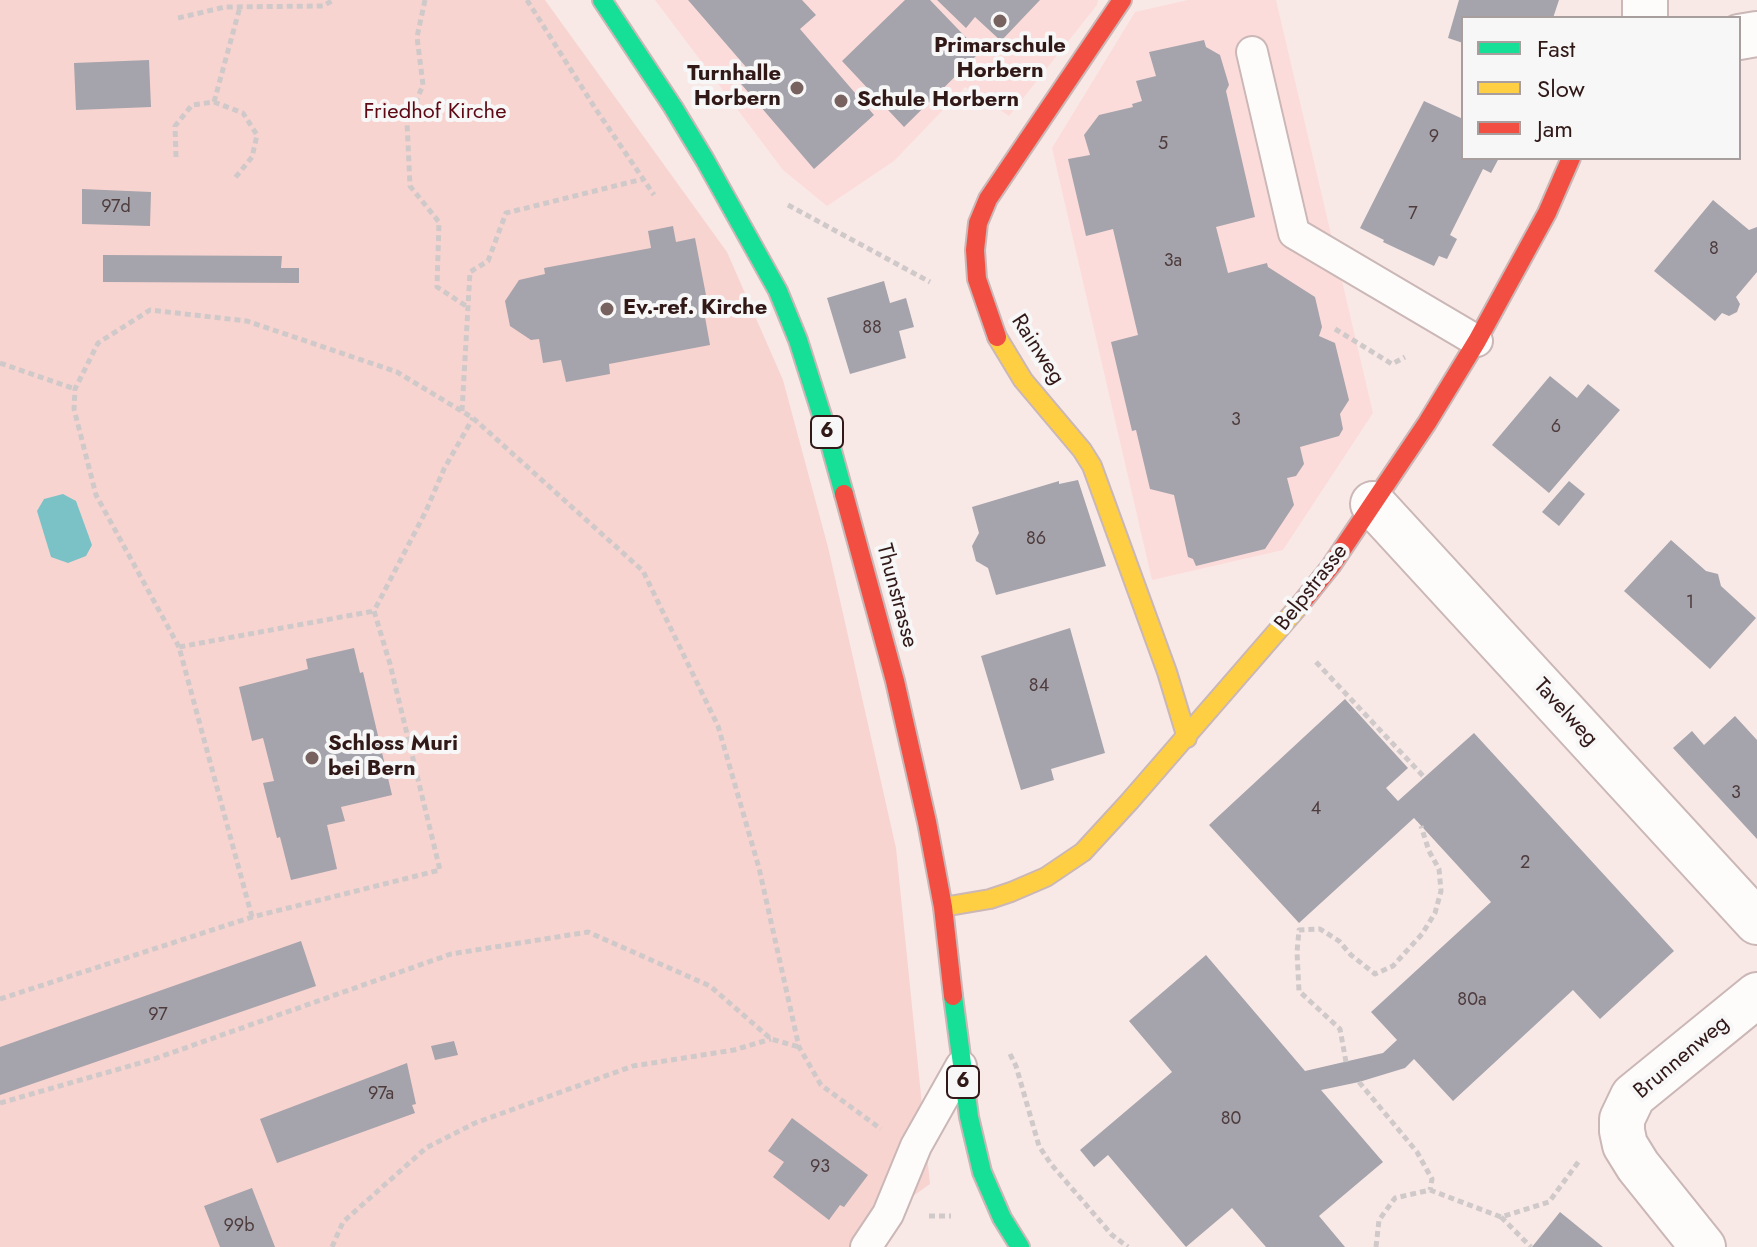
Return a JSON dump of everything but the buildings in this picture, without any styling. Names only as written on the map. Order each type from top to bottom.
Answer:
[{"type":"street","name":"Thunstrasse","points":[[602,0],[705,160],[778,291],[798,340],[824,422],[895,681],[927,822],[943,907],[969,1117],[982,1172],[995,1205],[1020,1247]]},
{"type":"street","name":"Rainweg","points":[[1122,0],[988,199],[978,223],[975,250],[977,279],[994,332],[1023,380],[1092,466],[1167,672],[1187,738]]},
{"type":"street","name":"Belpstrasse","points":[[943,907],[990,899],[1046,877],[1083,852],[1282,628],[1331,566],[1427,423],[1477,341],[1547,213],[1570,160]]},
{"type":"street","name":"Tavelweg","points":[[1373,504],[1757,922]]},
{"type":"street","name":"Brunnenweg","points":[[1703,1247],[1638,1166],[1625,1145],[1622,1119],[1633,1096],[1757,995]]},
{"type":"lane","points":[[1252,52],[1294,233],[1477,341]]},
{"type":"lane","points":[[866,1247],[888,1214],[916,1146],[961,1066]]},
{"type":"path","points":[[178,18],[225,7],[323,6],[333,0]]},
{"type":"path","points":[[425,0],[417,37],[423,85],[407,122],[410,186],[439,222],[437,287],[467,307]]},
{"type":"path","points":[[527,0],[654,195]]},
{"type":"path","points":[[214,102],[240,7]]},
{"type":"path","points":[[176,157],[175,126],[192,105],[214,102],[243,113],[257,135],[252,157],[235,178]]},
{"type":"path","points":[[462,412],[470,272],[488,261],[506,213],[643,179]]},
{"type":"path","points":[[786,204],[987,313]]},
{"type":"path","points":[[252,917],[179,647],[96,495],[74,409],[75,389],[98,343],[150,310],[247,321],[397,372],[473,418],[643,571],[718,726],[759,868],[799,1047],[821,1085],[887,1133],[916,1146]]},
{"type":"path","points":[[1335,329],[1392,364],[1405,357]]},
{"type":"path","points":[[0,363],[75,389]]},
{"type":"path","points":[[0,999],[252,917],[440,870],[390,664],[374,611],[426,511],[444,469],[473,418]]},
{"type":"path","points":[[179,647],[374,611]]},
{"type":"path","points":[[1282,628],[1425,778]]},
{"type":"path","points":[[1346,1062],[1340,1029],[1299,991],[1299,930],[1320,929],[1339,941],[1375,974],[1393,966],[1422,934],[1435,913],[1441,891],[1439,869],[1421,826]]},
{"type":"path","points":[[0,1103],[154,1059],[451,954],[588,932],[710,986],[771,1039],[799,1047]]},
{"type":"path","points":[[332,1247],[343,1222],[426,1148],[475,1123],[633,1066],[734,1050],[771,1039]]},
{"type":"path","points":[[1009,1051],[1039,1146],[1112,1235],[1128,1247]]},
{"type":"path","points":[[1359,1082],[1417,1152],[1432,1179],[1430,1190]]},
{"type":"path","points":[[1501,1217],[1549,1202],[1578,1163]]},
{"type":"path","points":[[1376,1247],[1379,1220],[1395,1198],[1430,1190],[1501,1217],[1531,1247]]},
{"type":"shaded area","name":"Schule Horbern","points":[[655,0],[1098,0],[1009,116],[965,87],[894,161],[827,206],[783,170]]},
{"type":"shaded area","points":[[1188,0],[1276,0],[1373,413],[1283,550],[1152,580],[1052,148],[1135,12]]},
{"type":"green space","name":"Friedhof Kirche","points":[[0,0],[545,0],[727,252],[783,380],[828,547],[896,848],[930,1184],[888,1214],[866,1247],[0,1247]]},
{"type":"water","points":[[63,494],[76,501],[92,545],[86,556],[68,563],[51,557],[37,511],[44,499]]},
{"type":"traffic: fast","points":[[602,0],[673,107],[778,291],[798,340],[844,494]]},
{"type":"traffic: fast","points":[[953,996],[969,1117],[982,1172],[1002,1218],[1020,1247]]},
{"type":"traffic: slow","points":[[997,337],[1023,380],[1092,466],[1167,672],[1187,738]]},
{"type":"traffic: slow","points":[[943,907],[1011,892],[1046,877],[1083,852],[1299,606]]},
{"type":"traffic: jam","points":[[997,337],[977,279],[975,250],[978,223],[988,199],[1122,0]]},
{"type":"traffic: jam","points":[[1299,606],[1331,566],[1427,423],[1477,341],[1547,213],[1570,160]]},
{"type":"traffic: jam","points":[[844,494],[895,681],[927,822],[943,907],[953,996]]},
{"type":"place","name":"Primarschule Horbern","points":[[1000,21]]},
{"type":"place","name":"Turnhalle Horbern","points":[[797,88]]},
{"type":"place","name":"Schule Horbern","points":[[841,101]]},
{"type":"place","name":"Ev.-ref. Kirche","points":[[607,309]]},
{"type":"place","name":"Schloss Muri bei Bern","points":[[312,758]]}]
